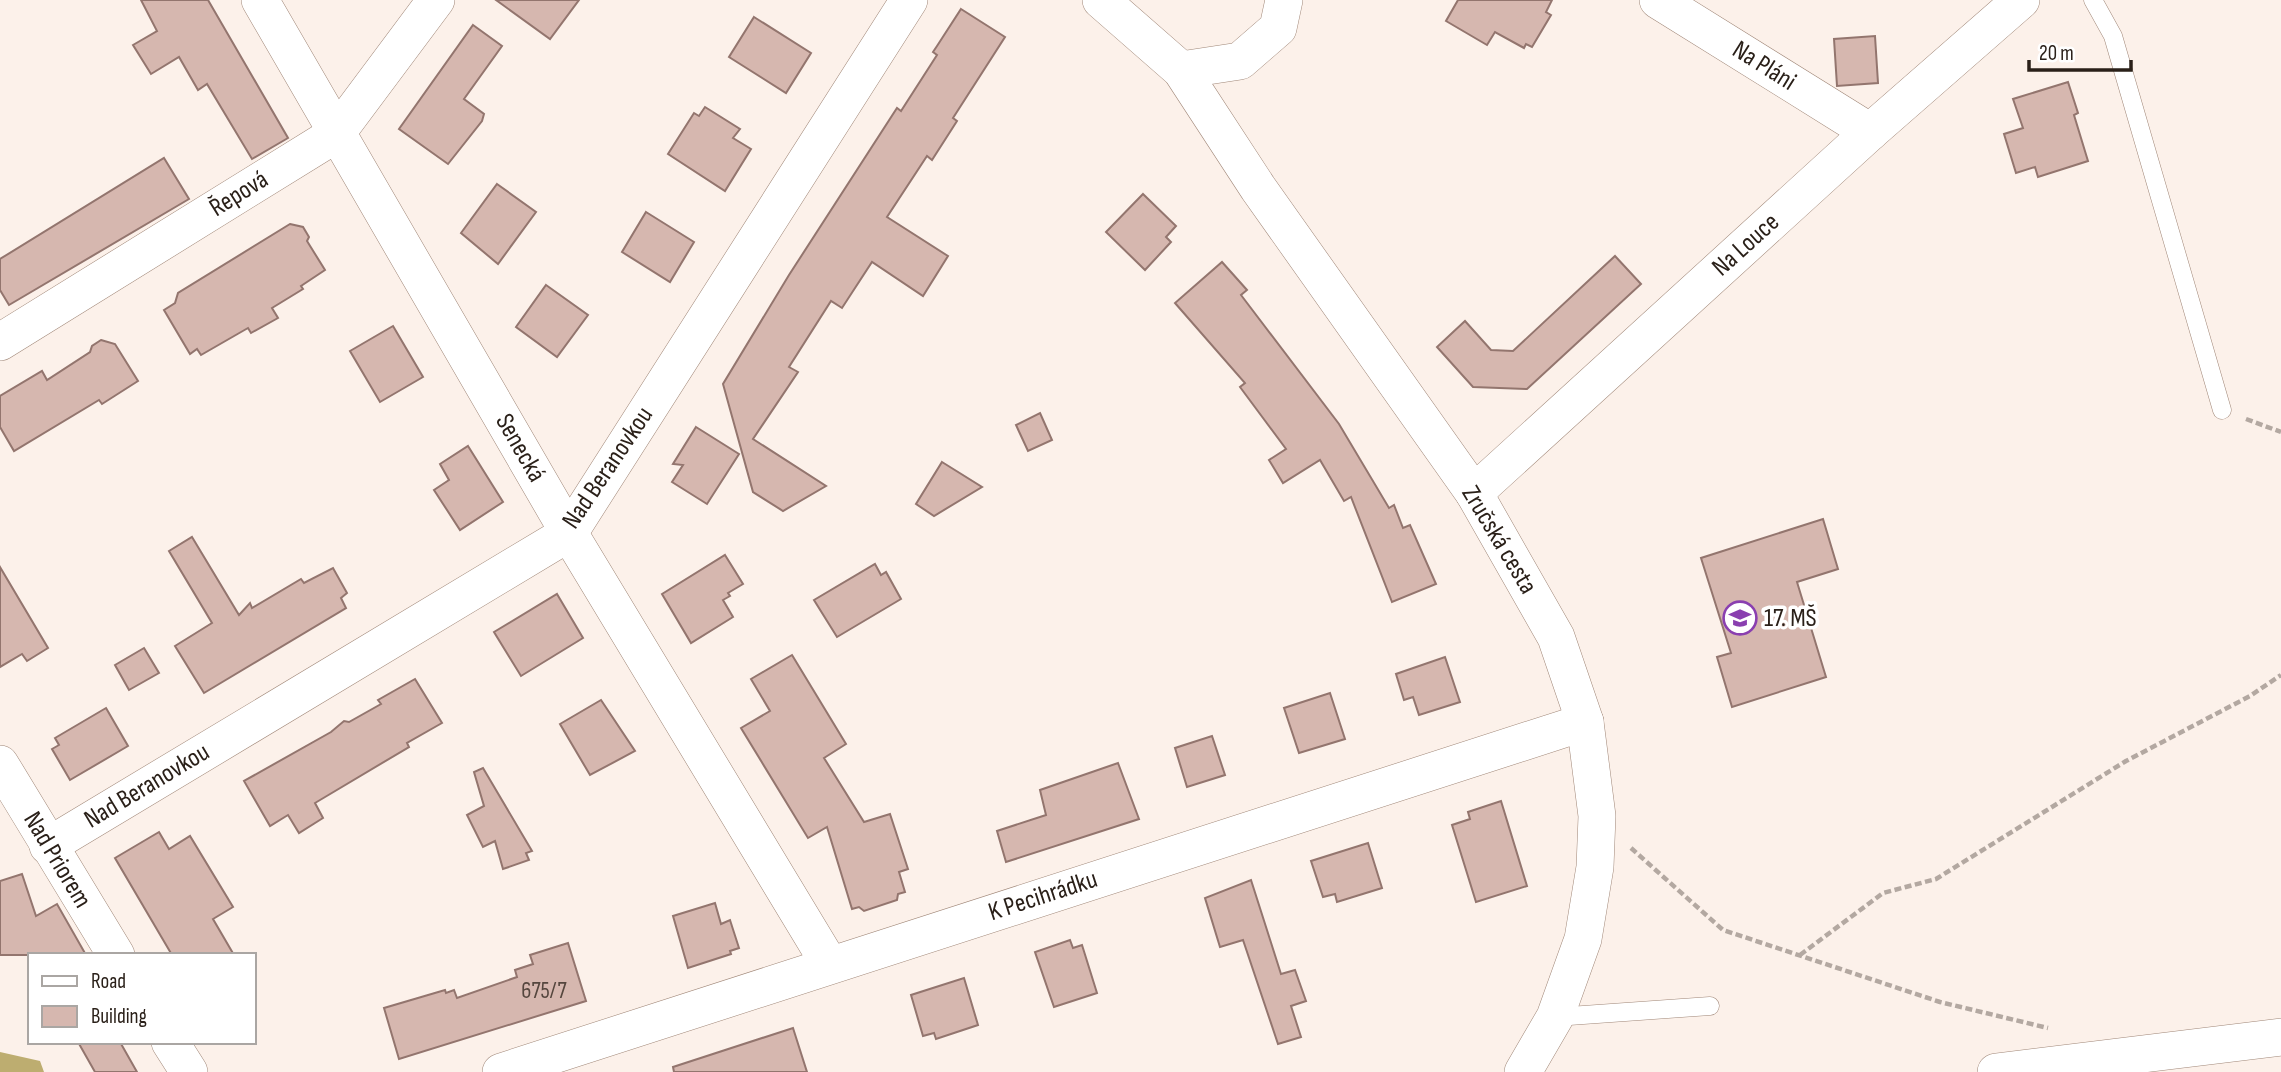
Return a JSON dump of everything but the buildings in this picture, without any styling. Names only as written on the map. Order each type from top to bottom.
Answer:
[{"type":"street","name":"Senecká","points":[[260,0],[569,533],[830,965]]},
{"type":"street","name":"Řepová","points":[[0,342],[336,134],[436,0]]},
{"type":"street","name":"Nad Beranovkou","points":[[48,846],[569,533],[909,0]]},
{"type":"street","name":"Zručská cesta","points":[[1101,0],[1181,70],[1258,188],[1474,493],[1556,637],[1585,722],[1597,817],[1595,867],[1583,939],[1555,1017],[1523,1072]]},
{"type":"street","points":[[1181,70],[1240,61],[1278,28],[1284,0]]},
{"type":"street","name":"Na Pláni","points":[[1658,0],[1870,132]]},
{"type":"street","name":"Na Louce","points":[[1474,493],[1870,132],[2021,0]]},
{"type":"street","name":"K Pecihrádku","points":[[501,1072],[1585,722]]},
{"type":"street","name":"Nad Priorem","points":[[0,764],[115,953]]},
{"type":"street","points":[[1996,1072],[2281,1037]]},
{"type":"street","points":[[171,1044],[189,1072]]},
{"type":"lane","points":[[2093,0],[2113,36],[2222,410]]},
{"type":"lane","points":[[1555,1017],[1710,1006]]},
{"type":"path","points":[[2222,410],[2281,432]]},
{"type":"path","points":[[1799,956],[1883,893],[1936,879],[2126,761],[2250,696],[2281,675]]},
{"type":"path","points":[[1597,817],[1723,930],[1940,1002],[2055,1030]]},
{"type":"shaded area","points":[[0,1052],[40,1061],[44,1072],[0,1072]]},
{"type":"place","name":"17. MŠ","points":[[1740,618]]}]
